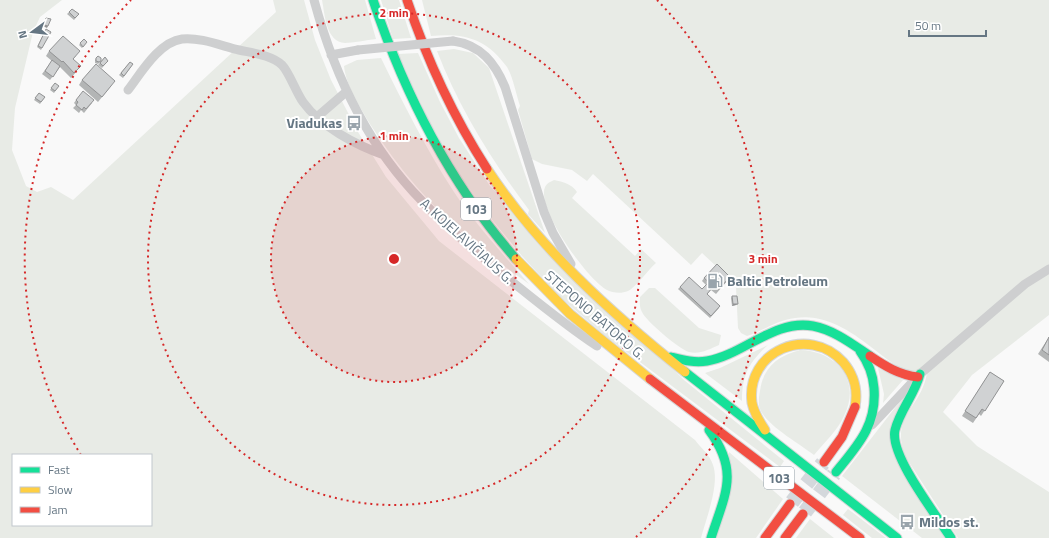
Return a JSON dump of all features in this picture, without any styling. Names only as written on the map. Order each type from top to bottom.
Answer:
[{"type":"main road","name":"STEPONO BATORO G.","points":[[373,0],[403,82],[439,152],[464,192],[494,232],[530,275],[590,332],[641,373],[860,538]]},
{"type":"main road","name":"STEPONO BATORO G.","points":[[407,0],[428,58],[447,100],[468,139],[509,199],[537,234],[582,282],[657,350],[897,538]]},
{"type":"main road","points":[[657,350],[683,361],[703,362],[717,358],[781,330],[796,326],[812,326],[827,329],[854,344],[895,372],[907,377],[919,376],[914,395],[894,432],[894,440],[902,462],[952,538]]},
{"type":"main road","points":[[778,444],[761,425],[754,411],[751,395],[752,382],[758,369],[770,356],[786,347],[802,343],[819,344],[834,351],[847,363],[855,380],[857,395],[856,408],[851,424],[824,462]]},
{"type":"main road","points":[[836,472],[865,434],[876,408],[875,388],[870,368],[864,356],[854,344]]},
{"type":"main road","points":[[699,416],[720,445],[726,458],[727,468],[725,491],[711,538]]},
{"type":"main road","points":[[765,538],[790,504]]},
{"type":"main road","points":[[785,538],[803,514]]},
{"type":"street","name":"A. KOJELAVIČIAUS G.","points":[[314,0],[331,55],[346,92],[384,155],[421,200],[472,248],[538,302],[584,337],[641,373]]},
{"type":"street","points":[[128,90],[159,52],[176,41],[190,39],[267,56],[282,64],[304,103],[317,117],[333,129],[370,150],[384,155]]},
{"type":"street","points":[[331,55],[358,50],[453,42],[464,43],[482,52],[497,69],[505,87],[544,212],[553,233],[582,282]]},
{"type":"street","points":[[317,117],[346,92]]},
{"type":"street","points":[[865,434],[890,405],[919,376],[1025,284],[1049,269]]},
{"type":"shaded area","points":[[0,0],[62,0],[40,17],[33,32],[15,108],[12,150],[26,186],[37,192],[51,187],[73,200],[276,12],[273,0],[304,0],[315,40],[331,80],[358,132],[386,177],[439,241],[695,440],[710,458],[715,473],[714,491],[701,538],[0,538]]},
{"type":"shaded area","points":[[322,0],[365,0],[376,39],[345,43],[334,38],[328,27]]},
{"type":"shaded area","points":[[381,0],[399,0],[411,38],[393,39]]},
{"type":"shaded area","points":[[422,0],[1049,0],[1049,315],[972,375],[943,412],[977,446],[1049,492],[1049,538],[958,538],[905,456],[901,442],[901,431],[904,421],[924,385],[927,373],[911,372],[900,367],[838,325],[817,318],[806,317],[788,319],[747,336],[741,333],[738,328],[736,288],[731,280],[702,253],[691,265],[593,174],[587,181],[572,170],[542,164],[532,159],[518,110],[520,106],[513,81],[507,67],[491,50],[474,40],[454,36],[431,36]]},
{"type":"shaded area","points":[[454,49],[473,53],[489,68],[545,233],[528,214],[529,210],[489,153],[455,93],[437,51]]},
{"type":"shaded area","points":[[418,53],[440,102],[459,138],[490,186],[684,380],[784,461],[780,467],[608,338],[561,298],[522,256],[488,215],[459,174],[434,132],[398,54]]},
{"type":"shaded area","points":[[381,58],[424,143],[454,192],[481,228],[529,284],[480,248],[458,229],[430,201],[404,172],[370,124],[350,89],[344,66],[357,60]]},
{"type":"shaded area","points":[[554,180],[573,187],[577,192],[572,198],[635,256],[641,249],[656,263],[631,289],[620,293],[607,290],[588,273],[577,259],[556,227],[548,211],[544,197],[545,187]]},
{"type":"shaded area","points":[[649,288],[655,288],[699,328],[721,335],[719,345],[697,353],[689,352],[684,350],[656,328],[641,310],[640,297]]},
{"type":"shaded area","points":[[768,345],[751,363],[743,384],[742,401],[705,373],[720,368]]},
{"type":"shaded area","points":[[800,350],[825,356],[834,362],[842,370],[850,391],[849,403],[844,416],[835,431],[814,455],[776,428],[763,415],[759,405],[759,395],[764,376],[772,364],[784,356]]},
{"type":"shaded area","points":[[878,368],[903,380],[883,403],[884,394]]},
{"type":"shaded area","points":[[908,391],[891,430],[948,538],[922,538],[842,476]]},
{"type":"shaded area","points":[[729,452],[783,499],[756,538],[715,538]]},
{"type":"shaded area","points":[[848,509],[886,538],[872,538],[843,515]]},
{"type":"shaded area","points":[[810,519],[834,538],[796,538]]},
{"type":"building","points":[[72,9],[79,14],[75,18],[69,12]]},
{"type":"building","points":[[46,18],[51,19],[48,26],[44,25]]},
{"type":"building","points":[[46,29],[51,32],[42,48],[38,46]]},
{"type":"building","points":[[63,36],[80,51],[73,59],[81,66],[74,73],[63,61],[62,62],[49,51]]},
{"type":"building","points":[[84,39],[87,42],[83,47],[80,43]]},
{"type":"building","points":[[98,56],[101,58],[101,61],[99,62],[96,61]]},
{"type":"building","points":[[105,57],[108,61],[103,66],[100,63]]},
{"type":"building","points":[[52,60],[60,66],[53,77],[45,71]]},
{"type":"building","points":[[130,62],[133,64],[124,76],[121,73]]},
{"type":"building","points":[[96,64],[115,81],[102,97],[82,80]]},
{"type":"building","points":[[55,83],[59,86],[55,91],[51,88]]},
{"type":"building","points":[[83,91],[94,100],[86,109],[84,107],[82,110],[76,105],[78,102],[76,100]]},
{"type":"building","points":[[39,93],[45,97],[41,102],[35,98]]},
{"type":"building","name":"Baltic Petroleum","points":[[717,264],[730,277],[718,290],[704,278]]},
{"type":"building","points":[[689,277],[702,289],[708,283],[712,288],[707,294],[720,306],[711,316],[680,287]]},
{"type":"building","points":[[732,296],[737,296],[738,304],[733,304]]},
{"type":"building","points":[[1049,337],[1049,355],[1042,350]]},
{"type":"building","points":[[990,372],[1004,381],[985,411],[982,409],[976,418],[965,411]]},
{"type":"tunnel","points":[[792,502],[823,463]]},
{"type":"tunnel","points":[[805,512],[834,474]]},
{"type":"traffic: fast","points":[[373,0],[400,70],[432,137],[470,200],[516,259]]},
{"type":"traffic: fast","points":[[671,357],[684,360],[702,362],[707,361],[733,352],[772,332],[799,325],[813,326],[828,331],[843,338],[870,356]]},
{"type":"traffic: fast","points":[[836,472],[852,453],[864,434],[872,413],[874,401],[873,378],[868,364],[860,351]]},
{"type":"traffic: fast","points":[[685,372],[897,538]]},
{"type":"traffic: fast","points":[[920,374],[915,388],[897,423],[895,430],[895,441],[906,469],[951,538]]},
{"type":"traffic: fast","points":[[709,430],[719,445],[727,471],[725,496],[711,538]]},
{"type":"traffic: slow","points":[[487,169],[529,226],[578,278],[657,350],[685,372]]},
{"type":"traffic: slow","points":[[516,259],[570,314],[650,379]]},
{"type":"traffic: slow","points":[[765,430],[757,417],[752,403],[753,385],[758,369],[769,357],[782,349],[797,345],[813,345],[829,351],[843,362],[855,383],[855,407]]},
{"type":"traffic: jam","points":[[407,0],[432,66],[463,129],[487,169]]},
{"type":"traffic: jam","points":[[870,356],[898,372],[918,377]]},
{"type":"traffic: jam","points":[[650,379],[860,538]]},
{"type":"traffic: jam","points":[[824,462],[842,437],[855,407]]},
{"type":"traffic: jam","points":[[765,538],[790,504]]},
{"type":"traffic: jam","points":[[785,538],[803,514]]},
{"type":"place","name":"Viadukas","points":[[354,123]]},
{"type":"place","name":"Baltic Petroleum","points":[[715,281]]},
{"type":"place","name":"Mildos st.","points":[[907,522]]}]
